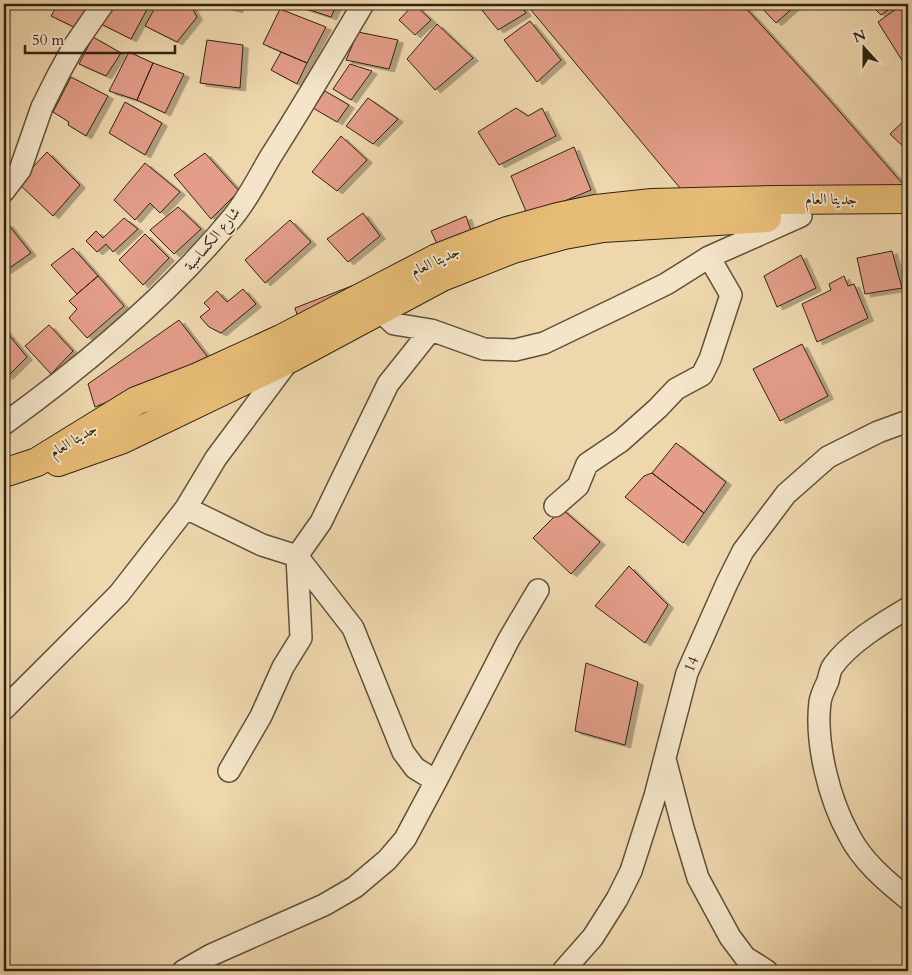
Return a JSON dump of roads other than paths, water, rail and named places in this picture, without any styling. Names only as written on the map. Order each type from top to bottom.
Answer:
[{"type":"main road","name":"جديتا العام","points":[[4,481],[123,439],[286,348],[374,302],[437,258],[507,231],[596,209],[652,203],[776,200],[908,200]]},
{"type":"main road","name":"جديتا العام","points":[[374,302],[512,249],[603,228],[801,216],[908,217]]},
{"type":"main road","name":"جديتا العام","points":[[4,472],[37,462],[136,401],[198,377],[286,348]]},
{"type":"street","points":[[4,192],[20,170],[42,107],[58,75],[74,46],[103,4]]},
{"type":"street","name":"شارع الكساسبة","points":[[4,424],[80,366],[122,330],[188,268],[234,215],[307,99],[363,4]]},
{"type":"street","points":[[374,302],[394,324],[431,330],[484,349],[515,350],[544,343],[666,284],[709,257],[801,216]]},
{"type":"street","points":[[555,506],[578,486],[587,464],[621,441],[676,389],[702,375],[710,359],[731,295],[709,257]]},
{"type":"street","points":[[229,771],[261,716],[283,667],[301,638],[297,556],[321,522],[388,384],[431,330]]},
{"type":"street","points":[[4,709],[120,594],[186,508],[286,348]]},
{"type":"street","name":"14","points":[[767,971],[745,957],[730,937],[698,878],[682,828],[664,757],[687,673],[743,551],[786,494],[828,457],[878,432],[908,421]]},
{"type":"street","points":[[186,508],[262,545],[297,556],[353,628],[403,752],[415,768],[436,781]]},
{"type":"street","points":[[183,971],[214,963],[324,906],[355,888],[370,876],[404,839],[509,639],[538,590]]},
{"type":"street","points":[[908,608],[863,637],[832,667],[820,701],[819,736],[835,803],[849,836],[866,861],[885,881],[908,899]]},
{"type":"street","points":[[563,971],[593,937],[617,899],[630,871],[647,823],[664,757]]}]
